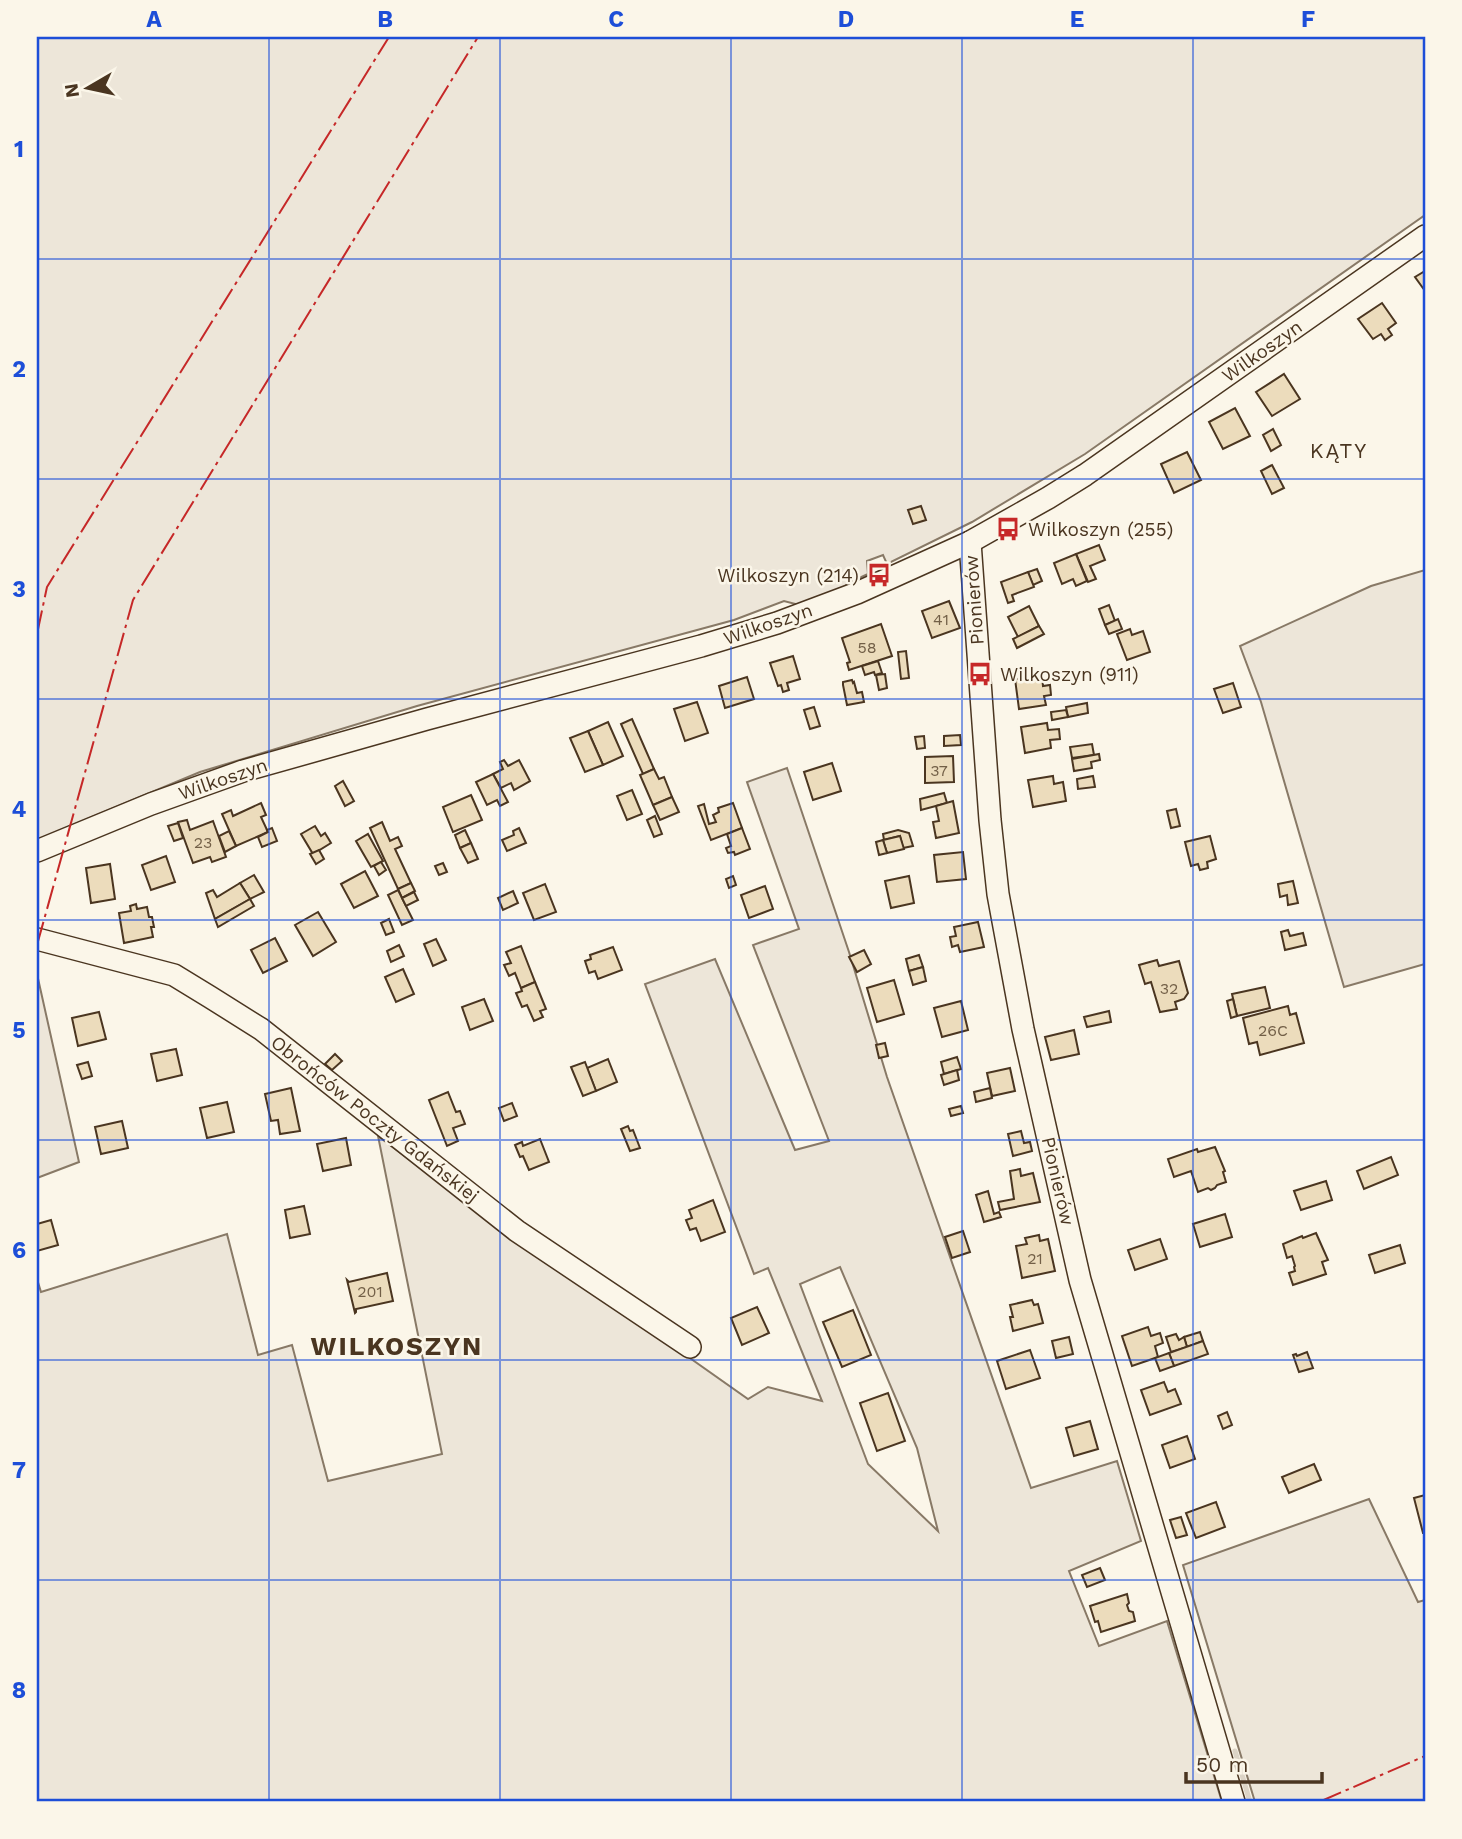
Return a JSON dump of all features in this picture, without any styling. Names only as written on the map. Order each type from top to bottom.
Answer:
[{"type":"street","name":"Wilkoszyn","points":[[37,851],[151,804],[243,771],[713,643],[857,593],[970,542],[1048,498],[1121,451],[1425,236]]},
{"type":"street","name":"Pionierów","points":[[970,542],[998,894],[1023,1029],[1080,1280],[1234,1802]]},
{"type":"street","name":"Obrońców Poczty Gdańskiej","points":[[37,939],[174,975],[210,997],[261,1029],[517,1230],[690,1347]]},
{"type":"shaded area","points":[[37,37],[1425,37],[1425,215],[1085,454],[972,522],[887,564],[883,555],[867,561],[868,574],[840,590],[803,606],[784,601],[734,620],[417,706],[200,772],[37,840]]},
{"type":"shaded area","points":[[1425,570],[1425,964],[1344,987],[1261,702],[1240,646],[1371,586]]},
{"type":"shaded area","points":[[787,768],[849,952],[887,1077],[1031,1488],[1117,1461],[1141,1541],[1069,1571],[1099,1646],[1167,1621],[1222,1802],[37,1802],[37,1279],[41,1292],[227,1234],[258,1355],[292,1345],[328,1481],[442,1454],[378,1136],[501,1229],[592,1289],[748,1399],[768,1387],[822,1401],[768,1268],[754,1274],[645,984],[715,959],[795,1150],[829,1141],[753,945],[799,929],[747,782]],"holes":[[[840,1267],[917,1448],[938,1531],[868,1464],[800,1284]]]},
{"type":"shaded area","points":[[37,974],[79,1162],[37,1178]]},
{"type":"shaded area","points":[[1369,1499],[1418,1602],[1425,1600],[1425,1802],[1255,1802],[1183,1565]]},
{"type":"building","points":[[1425,271],[1425,291],[1415,277]]},
{"type":"building","points":[[1382,303],[1396,323],[1388,329],[1392,335],[1385,340],[1381,334],[1373,339],[1358,319]]},
{"type":"building","points":[[1284,374],[1300,399],[1272,416],[1256,392]]},
{"type":"building","points":[[1235,408],[1250,436],[1223,449],[1209,422]]},
{"type":"building","points":[[1273,429],[1281,445],[1271,451],[1263,435]]},
{"type":"building","points":[[1187,452],[1201,480],[1174,493],[1161,464]]},
{"type":"building","points":[[1272,465],[1284,488],[1272,494],[1261,471]]},
{"type":"building","points":[[921,506],[926,520],[913,524],[908,510]]},
{"type":"building","points":[[1099,545],[1105,560],[1090,566],[1096,579],[1088,582],[1076,554]]},
{"type":"building","points":[[1076,554],[1087,581],[1076,586],[1073,579],[1062,584],[1054,563]]},
{"type":"building","points":[[1037,569],[1042,581],[1033,585],[1028,572]]},
{"type":"building","points":[[1028,572],[1034,587],[1012,595],[1014,601],[1008,603],[1001,582]]},
{"type":"building","points":[[949,601],[960,628],[932,638],[922,611]]},
{"type":"building","points":[[1109,605],[1115,621],[1105,625],[1099,609]]},
{"type":"building","points":[[1029,606],[1039,626],[1018,637],[1008,617]]},
{"type":"building","points":[[1118,619],[1122,629],[1109,634],[1105,625]]},
{"type":"building","points":[[881,624],[892,656],[849,670],[847,663],[850,662],[842,638]]},
{"type":"building","points":[[1039,626],[1044,634],[1017,648],[1013,639]]},
{"type":"building","points":[[1130,629],[1132,635],[1143,631],[1150,652],[1127,660],[1117,634]]},
{"type":"building","points":[[906,651],[909,678],[901,679],[898,652]]},
{"type":"building","points":[[793,656],[800,679],[787,683],[789,690],[783,692],[781,685],[778,686],[770,663]]},
{"type":"building","points":[[878,661],[882,673],[865,675],[862,666]]},
{"type":"building","points":[[885,674],[887,688],[879,690],[876,675]]},
{"type":"building","points":[[1042,676],[1043,686],[1050,685],[1051,695],[1044,696],[1046,705],[1019,709],[1015,679]]},
{"type":"building","points":[[747,677],[754,699],[725,708],[719,686]]},
{"type":"building","points":[[852,680],[857,693],[862,692],[864,702],[847,705],[843,682]]},
{"type":"building","points":[[1233,683],[1241,707],[1223,713],[1214,689]]},
{"type":"building","points":[[697,702],[708,733],[685,741],[674,709]]},
{"type":"building","points":[[1087,703],[1088,713],[1068,717],[1066,707]]},
{"type":"building","points":[[814,707],[820,726],[810,729],[804,710]]},
{"type":"building","points":[[1066,710],[1068,717],[1052,720],[1051,712]]},
{"type":"building","points":[[632,719],[654,769],[643,774],[621,724]]},
{"type":"building","points":[[608,722],[623,756],[603,765],[588,731]]},
{"type":"building","points":[[1047,723],[1048,730],[1059,729],[1060,739],[1050,740],[1051,748],[1025,753],[1021,727]]},
{"type":"building","points":[[588,731],[603,765],[585,772],[570,738]]},
{"type":"building","points":[[960,735],[961,745],[944,746],[944,736]]},
{"type":"building","points":[[924,736],[925,748],[917,749],[915,737]]},
{"type":"building","points":[[1092,744],[1094,755],[1072,758],[1070,747]]},
{"type":"building","points":[[1099,754],[1100,760],[1091,762],[1092,768],[1074,771],[1072,759]]},
{"type":"building","points":[[953,756],[954,782],[925,783],[925,757]]},
{"type":"building","points":[[504,760],[508,766],[519,760],[530,781],[514,790],[511,783],[501,788],[493,774],[503,769],[500,762]]},
{"type":"building","points":[[832,763],[841,791],[813,800],[804,772]]},
{"type":"building","points":[[654,769],[659,779],[664,777],[672,797],[653,805],[640,775]]},
{"type":"building","points":[[493,774],[508,802],[500,806],[497,800],[487,805],[476,782]]},
{"type":"building","points":[[1053,776],[1054,784],[1063,782],[1066,801],[1033,807],[1028,780]]},
{"type":"building","points":[[1093,776],[1095,787],[1078,789],[1077,779]]},
{"type":"building","points":[[343,781],[354,801],[345,806],[335,786]]},
{"type":"building","points":[[632,790],[642,814],[627,820],[617,796]]},
{"type":"building","points":[[944,793],[947,803],[921,810],[920,799]]},
{"type":"building","points":[[471,795],[482,820],[453,832],[443,807]]},
{"type":"building","points":[[672,797],[679,812],[660,820],[653,805]]},
{"type":"building","points":[[953,801],[959,833],[936,838],[933,822],[939,821],[936,806]]},
{"type":"building","points":[[261,803],[266,815],[261,817],[268,832],[236,846],[222,814],[231,810],[233,816]]},
{"type":"building","points":[[733,803],[742,828],[711,840],[698,806],[704,804],[709,824],[716,822],[713,815],[719,812],[718,808]]},
{"type":"building","points":[[1176,809],[1180,826],[1171,828],[1167,811]]},
{"type":"building","points":[[655,816],[662,834],[654,837],[647,820]]},
{"type":"building","points":[[187,820],[190,830],[213,821],[226,857],[212,862],[210,857],[193,863],[178,822]]},
{"type":"building","points":[[382,822],[390,841],[398,837],[402,846],[395,849],[411,883],[398,889],[370,828]]},
{"type":"building","points":[[178,823],[183,838],[174,841],[168,826]]},
{"type":"building","points":[[315,826],[321,836],[325,833],[331,843],[313,854],[301,834]]},
{"type":"building","points":[[272,828],[277,841],[262,847],[258,837]]},
{"type":"building","points":[[519,828],[526,843],[507,851],[502,840],[514,835],[513,831]]},
{"type":"building","points":[[742,828],[750,849],[735,855],[734,852],[728,853],[726,848],[731,846],[727,834]]},
{"type":"building","points":[[465,830],[471,843],[460,848],[455,835]]},
{"type":"building","points":[[898,830],[909,833],[913,846],[903,848],[900,836],[884,840],[883,834]]},
{"type":"building","points":[[229,831],[236,846],[225,852],[219,836]]},
{"type":"building","points":[[368,834],[383,861],[371,867],[356,841]]},
{"type":"building","points":[[900,836],[904,849],[887,853],[883,840]]},
{"type":"building","points":[[1210,836],[1216,859],[1207,862],[1208,868],[1200,870],[1198,864],[1191,866],[1185,842]]},
{"type":"building","points":[[883,840],[887,853],[879,855],[876,842]]},
{"type":"building","points":[[471,843],[478,859],[468,863],[460,848]]},
{"type":"building","points":[[319,850],[324,859],[316,864],[310,854]]},
{"type":"building","points":[[963,852],[966,879],[937,882],[934,855]]},
{"type":"building","points":[[166,856],[175,882],[151,890],[142,865]]},
{"type":"building","points":[[381,862],[386,870],[379,875],[374,866]]},
{"type":"building","points":[[443,863],[447,872],[439,875],[435,866]]},
{"type":"building","points":[[110,864],[115,899],[91,903],[86,868]]},
{"type":"building","points":[[365,871],[378,896],[354,908],[341,884]]},
{"type":"building","points":[[254,875],[264,892],[250,899],[240,883]]},
{"type":"building","points":[[733,876],[736,885],[729,888],[726,879]]},
{"type":"building","points":[[909,876],[914,903],[891,908],[885,881]]},
{"type":"building","points":[[1293,881],[1298,903],[1288,905],[1287,895],[1280,897],[1278,884]]},
{"type":"building","points":[[240,883],[250,899],[215,919],[206,893],[213,890],[217,897]]},
{"type":"building","points":[[411,883],[415,891],[402,898],[398,889]]},
{"type":"building","points":[[545,884],[556,912],[534,920],[523,893]]},
{"type":"building","points":[[765,886],[773,909],[749,918],[741,895]]},
{"type":"building","points":[[398,890],[413,920],[402,925],[388,895]]},
{"type":"building","points":[[513,891],[518,903],[503,910],[498,898]]},
{"type":"building","points":[[414,892],[418,900],[406,906],[402,898]]},
{"type":"building","points":[[250,899],[254,906],[218,927],[215,919]]},
{"type":"building","points":[[136,904],[137,909],[147,907],[154,927],[151,927],[153,937],[124,943],[119,913],[131,911],[130,906]]},
{"type":"building","points":[[318,912],[336,942],[313,956],[295,925]]},
{"type":"building","points":[[389,919],[394,932],[386,935],[381,923]]},
{"type":"building","points":[[978,922],[984,947],[960,952],[958,945],[952,947],[950,937],[956,936],[954,927]]},
{"type":"building","points":[[1288,930],[1290,936],[1303,933],[1306,945],[1285,950],[1281,932]]},
{"type":"building","points":[[275,938],[287,961],[263,973],[251,950]]},
{"type":"building","points":[[436,939],[446,960],[433,966],[424,944]]},
{"type":"building","points":[[399,945],[404,956],[391,962],[387,951]]},
{"type":"building","points":[[521,946],[535,982],[521,988],[515,973],[509,976],[504,965],[511,963],[506,952]]},
{"type":"building","points":[[613,947],[622,970],[598,979],[595,971],[589,973],[585,961],[591,959],[590,955]]},
{"type":"building","points":[[864,950],[871,964],[857,972],[849,957]]},
{"type":"building","points":[[919,955],[923,967],[909,971],[906,959]]},
{"type":"building","points":[[1157,960],[1159,966],[1179,961],[1188,993],[1184,999],[1175,1002],[1177,1009],[1160,1012],[1151,982],[1145,984],[1139,965]]},
{"type":"building","points":[[923,967],[926,981],[913,985],[909,971]]},
{"type":"building","points":[[403,969],[414,994],[396,1002],[385,977]]},
{"type":"building","points":[[894,980],[904,1014],[877,1022],[867,988]]},
{"type":"building","points":[[535,982],[546,1009],[540,1011],[543,1017],[534,1021],[527,1005],[522,1007],[516,993]]},
{"type":"building","points":[[1265,987],[1270,1008],[1237,1016],[1232,994]]},
{"type":"building","points":[[484,999],[493,1021],[470,1030],[462,1007]]},
{"type":"building","points":[[1233,999],[1237,1016],[1231,1018],[1227,1001]]},
{"type":"building","points":[[961,1001],[968,1030],[942,1037],[934,1008]]},
{"type":"building","points":[[1288,1006],[1290,1015],[1296,1013],[1304,1043],[1260,1055],[1257,1042],[1249,1044],[1243,1018]]},
{"type":"building","points":[[1109,1011],[1111,1022],[1087,1027],[1084,1017]]},
{"type":"building","points":[[99,1012],[106,1039],[78,1046],[72,1018]]},
{"type":"building","points":[[1074,1030],[1079,1054],[1051,1060],[1045,1037]]},
{"type":"building","points":[[885,1043],[888,1056],[879,1058],[876,1045]]},
{"type":"building","points":[[176,1049],[182,1075],[157,1081],[151,1054]]},
{"type":"building","points":[[335,1054],[342,1061],[332,1070],[325,1064]]},
{"type":"building","points":[[957,1057],[961,1069],[944,1074],[941,1062]]},
{"type":"building","points":[[608,1059],[617,1082],[596,1091],[587,1068]]},
{"type":"building","points":[[88,1062],[92,1076],[82,1079],[77,1065]]},
{"type":"building","points":[[585,1062],[596,1091],[583,1096],[571,1067]]},
{"type":"building","points":[[1010,1068],[1015,1091],[992,1096],[987,1073]]},
{"type":"building","points":[[957,1070],[959,1080],[944,1085],[941,1075]]},
{"type":"building","points":[[291,1088],[300,1131],[280,1134],[278,1120],[271,1121],[265,1094]]},
{"type":"building","points":[[990,1088],[992,1098],[976,1102],[974,1092]]},
{"type":"building","points":[[448,1092],[456,1112],[460,1111],[465,1124],[453,1128],[458,1141],[447,1146],[429,1100]]},
{"type":"building","points":[[227,1102],[234,1132],[207,1138],[200,1108]]},
{"type":"building","points":[[512,1103],[517,1116],[504,1121],[499,1108]]},
{"type":"building","points":[[961,1106],[963,1113],[951,1116],[949,1109]]},
{"type":"building","points":[[122,1121],[128,1148],[101,1154],[95,1127]]},
{"type":"building","points":[[628,1126],[630,1131],[633,1130],[640,1148],[630,1151],[621,1129]]},
{"type":"building","points":[[1021,1131],[1024,1143],[1030,1142],[1032,1151],[1013,1156],[1008,1134]]},
{"type":"building","points":[[346,1138],[351,1165],[323,1171],[317,1144]]},
{"type":"building","points":[[540,1139],[549,1162],[529,1170],[515,1145],[522,1142],[523,1146]]},
{"type":"building","points":[[1215,1147],[1225,1171],[1226,1182],[1211,1190],[1208,1188],[1198,1192],[1191,1171],[1174,1177],[1168,1159],[1197,1149],[1198,1152]]},
{"type":"building","points":[[1391,1157],[1398,1175],[1364,1189],[1357,1171]]},
{"type":"building","points":[[1020,1169],[1021,1176],[1033,1173],[1040,1202],[1000,1210],[998,1202],[1014,1199],[1010,1171]]},
{"type":"building","points":[[1326,1181],[1332,1200],[1301,1210],[1294,1191]]},
{"type":"building","points":[[988,1191],[994,1214],[999,1212],[1001,1217],[984,1222],[976,1195]]},
{"type":"building","points":[[713,1200],[725,1232],[701,1241],[696,1228],[690,1230],[686,1220],[692,1218],[689,1210]]},
{"type":"building","points":[[304,1206],[310,1234],[290,1238],[285,1210]]},
{"type":"building","points":[[1225,1214],[1232,1237],[1200,1247],[1193,1224]]},
{"type":"building","points":[[51,1220],[58,1245],[37,1251],[37,1224]]},
{"type":"building","points":[[963,1231],[970,1252],[952,1258],[945,1237]]},
{"type":"building","points":[[1316,1233],[1328,1260],[1322,1262],[1326,1274],[1293,1285],[1289,1273],[1295,1271],[1295,1266],[1292,1256],[1287,1258],[1283,1244]]},
{"type":"building","points":[[1039,1235],[1040,1241],[1048,1239],[1055,1271],[1022,1278],[1016,1246],[1027,1244],[1025,1238]]},
{"type":"building","points":[[1160,1239],[1167,1259],[1135,1270],[1128,1250]]},
{"type":"building","points":[[1400,1245],[1405,1263],[1375,1273],[1369,1255]]},
{"type":"building","points":[[387,1273],[393,1301],[356,1309],[355,1313],[347,1280],[349,1282]]},
{"type":"building","points":[[1032,1300],[1034,1305],[1038,1304],[1043,1323],[1013,1331],[1010,1305]]},
{"type":"building","points":[[757,1307],[769,1333],[742,1345],[731,1318]]},
{"type":"building","points":[[853,1310],[871,1355],[842,1367],[823,1322]]},
{"type":"building","points":[[1148,1327],[1151,1336],[1160,1333],[1163,1343],[1155,1346],[1158,1357],[1132,1366],[1122,1336]]},
{"type":"building","points":[[1200,1332],[1203,1341],[1187,1347],[1184,1337]]},
{"type":"building","points":[[1176,1334],[1179,1340],[1184,1337],[1187,1347],[1171,1352],[1166,1337]]},
{"type":"building","points":[[1069,1337],[1073,1354],[1056,1358],[1052,1341]]},
{"type":"building","points":[[1203,1341],[1208,1354],[1174,1366],[1169,1353]]},
{"type":"building","points":[[1030,1350],[1040,1378],[1006,1389],[997,1361]]},
{"type":"building","points":[[1307,1352],[1313,1368],[1299,1372],[1293,1355]]},
{"type":"building","points":[[1169,1353],[1174,1366],[1160,1371],[1155,1358]]},
{"type":"building","points":[[1164,1382],[1168,1392],[1175,1389],[1181,1404],[1150,1415],[1141,1390]]},
{"type":"building","points":[[888,1393],[905,1441],[877,1451],[860,1403]]},
{"type":"building","points":[[1227,1412],[1232,1425],[1223,1429],[1218,1416]]},
{"type":"building","points":[[1090,1421],[1098,1449],[1074,1456],[1066,1428]]},
{"type":"building","points":[[1187,1436],[1195,1459],[1170,1468],[1162,1445]]},
{"type":"building","points":[[1314,1464],[1321,1480],[1289,1493],[1282,1477]]},
{"type":"building","points":[[1425,1495],[1425,1533],[1423,1533],[1414,1498]]},
{"type":"building","points":[[1216,1502],[1225,1527],[1196,1538],[1186,1513]]},
{"type":"building","points":[[1181,1517],[1187,1535],[1176,1538],[1170,1520]]},
{"type":"building","points":[[1100,1568],[1105,1580],[1087,1587],[1082,1575]]},
{"type":"building","points":[[1127,1594],[1127,1605],[1129,1611],[1133,1612],[1135,1621],[1101,1632],[1090,1606]]},
{"type":"waterway","points":[[1235,1751],[1250,1802]]},
{"type":"power","points":[[37,634],[47,587],[389,37]]},
{"type":"power","points":[[37,945],[133,600],[478,37]]},
{"type":"power","points":[[1319,1802],[1425,1756]]},
{"type":"place","name":"Wilkoszyn (255)","points":[[1008,529]]},
{"type":"place","name":"Wilkoszyn (214)","points":[[879,575]]},
{"type":"place","name":"Wilkoszyn (911)","points":[[980,674]]},
{"type":"district","name":"KĄTY","points":[[1339,450]]},
{"type":"district","name":"WILKOSZYN","points":[[397,1346]]}]
